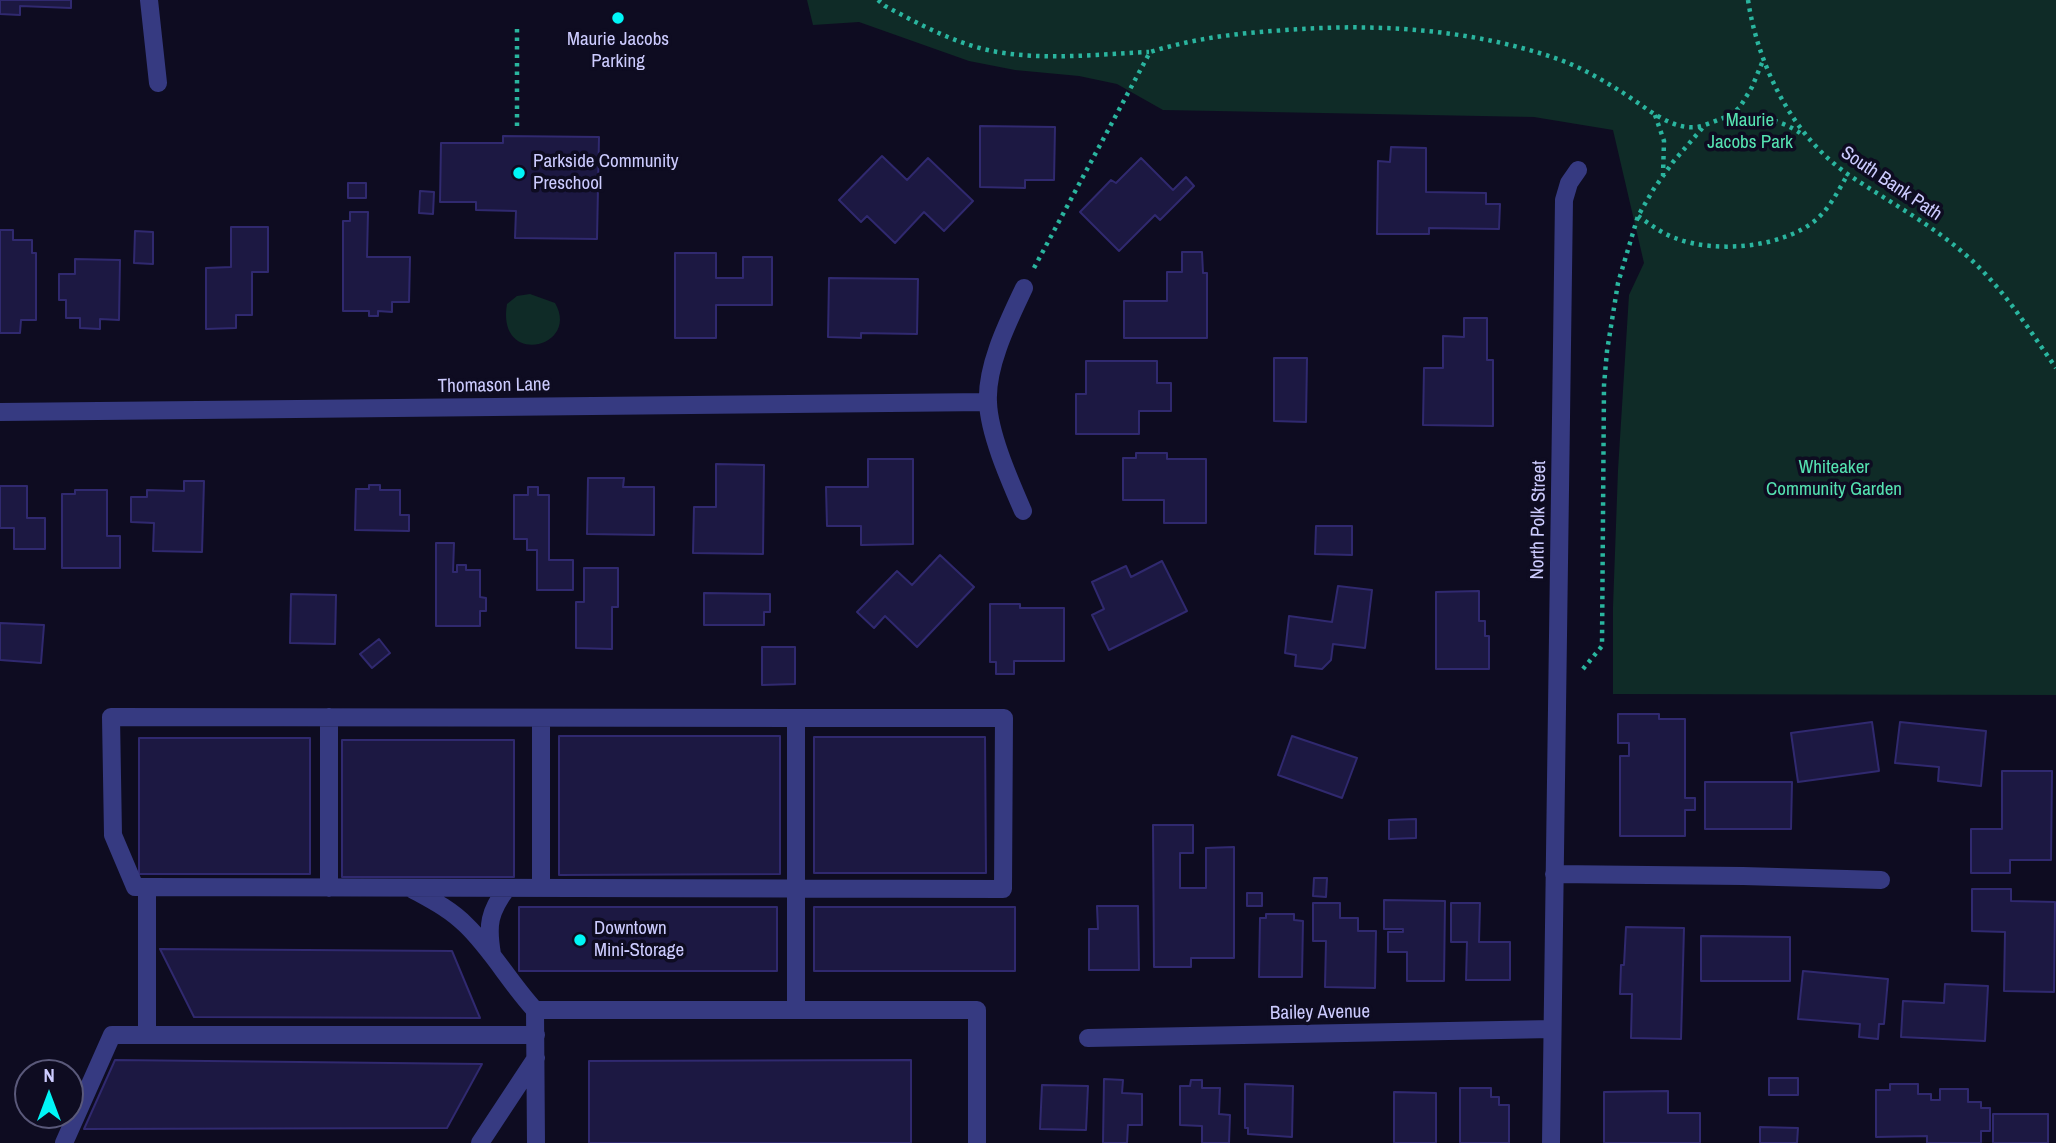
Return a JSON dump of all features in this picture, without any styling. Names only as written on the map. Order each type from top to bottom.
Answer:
[{"type":"street","points":[[149,0],[158,83]]},
{"type":"street","name":"North Polk Street","points":[[1551,1143],[1564,200],[1565,191],[1578,170]]},
{"type":"street","points":[[1023,511],[1008,478],[988,402],[994,358],[1004,329],[1024,288]]},
{"type":"street","name":"Thomason Lane","points":[[0,412],[988,402]]},
{"type":"street","points":[[111,717],[541,718],[1004,718],[1003,889],[135,887],[113,835],[111,717]]},
{"type":"street","points":[[329,717],[329,888]]},
{"type":"street","points":[[541,718],[541,888]]},
{"type":"street","points":[[796,718],[796,1010]]},
{"type":"street","points":[[1554,874],[1881,880]]},
{"type":"street","points":[[147,887],[147,1035]]},
{"type":"street","points":[[409,888],[441,904],[460,919],[535,1010],[537,1143]]},
{"type":"street","points":[[493,958],[488,933],[491,917],[495,905],[507,888]]},
{"type":"street","points":[[535,1010],[977,1010],[977,1143]]},
{"type":"street","name":"Bailey Avenue","points":[[1088,1038],[1552,1029]]},
{"type":"street","points":[[64,1143],[111,1035],[536,1035]]},
{"type":"street","points":[[480,1143],[536,1058]]},
{"type":"path","points":[[878,0],[934,32],[970,45],[1004,53],[1065,56],[1150,52],[1187,40],[1233,33],[1326,27],[1388,27],[1434,32],[1512,46],[1560,60],[1622,92],[1655,115],[1691,127],[1705,125],[1731,115],[1740,107],[1764,58]]},
{"type":"path","name":"South Bank Path","points":[[1748,0],[1764,58],[1789,111],[1805,136],[1848,174],[1916,216],[1966,255],[1999,287],[2056,368]]},
{"type":"path","points":[[517,29],[517,126]]},
{"type":"path","points":[[1024,288],[1150,52]]},
{"type":"path","points":[[1655,115],[1664,141],[1663,176]]},
{"type":"path","points":[[1731,115],[1770,119],[1792,127],[1805,136]]},
{"type":"path","points":[[1557,694],[1602,646],[1602,425],[1606,351],[1618,283],[1638,216],[1663,176],[1705,125]]},
{"type":"path","points":[[1638,216],[1677,239],[1700,244],[1748,246],[1779,241],[1802,230],[1816,219],[1826,209],[1848,174]]},
{"type":"green space","points":[[807,0],[2056,0],[2056,695],[1613,694],[1618,470],[1629,295],[1644,263],[1613,130],[1534,117],[1163,110],[1117,84],[969,61],[859,22],[813,25]]},
{"type":"green space","points":[[530,294],[555,303],[560,319],[557,331],[548,340],[537,344],[524,344],[514,337],[507,324],[507,304],[517,296]]},
{"type":"building","points":[[0,0],[71,0],[71,8],[20,6],[20,15],[0,14]]},
{"type":"building","points":[[980,126],[1055,127],[1054,180],[1025,180],[1025,188],[980,187]]},
{"type":"building","name":"Parkside Community Preschool","points":[[503,136],[599,137],[597,239],[515,238],[516,211],[476,210],[476,202],[440,202],[441,143],[503,143]]},
{"type":"building","points":[[1391,147],[1426,148],[1426,192],[1486,193],[1486,204],[1500,204],[1499,229],[1429,228],[1429,234],[1377,234],[1378,161],[1390,162]]},
{"type":"building","points":[[882,156],[907,180],[928,158],[973,201],[944,231],[924,212],[895,243],[867,216],[861,222],[839,200]]},
{"type":"building","points":[[1141,158],[1173,190],[1186,177],[1194,186],[1160,220],[1155,215],[1119,251],[1080,212],[1111,180],[1116,183]]},
{"type":"building","points":[[348,183],[366,183],[366,198],[348,198]]},
{"type":"building","points":[[420,191],[434,192],[433,214],[419,213]]},
{"type":"building","points":[[350,212],[368,212],[367,257],[410,257],[409,302],[392,302],[392,312],[378,311],[378,316],[369,316],[369,311],[343,311],[343,221],[350,221]]},
{"type":"building","points":[[231,227],[268,227],[268,272],[252,272],[252,315],[236,315],[236,328],[206,329],[206,268],[231,267]]},
{"type":"building","points":[[0,230],[13,230],[13,240],[32,240],[32,253],[36,253],[36,320],[21,320],[20,333],[0,333]]},
{"type":"building","points":[[135,231],[153,232],[153,264],[134,263]]},
{"type":"building","points":[[1182,252],[1202,252],[1203,273],[1207,273],[1207,338],[1124,338],[1124,301],[1167,301],[1167,272],[1182,272]]},
{"type":"building","points":[[675,253],[716,253],[716,278],[743,278],[743,257],[772,257],[772,305],[716,305],[716,338],[675,338]]},
{"type":"building","points":[[75,259],[120,260],[119,320],[100,319],[100,329],[80,328],[80,318],[66,318],[66,300],[59,300],[59,274],[75,274]]},
{"type":"building","points":[[829,278],[918,279],[917,334],[861,333],[861,338],[828,337]]},
{"type":"building","points":[[1464,318],[1487,318],[1487,360],[1493,360],[1493,426],[1423,425],[1424,368],[1443,368],[1443,336],[1464,337]]},
{"type":"building","points":[[1274,358],[1307,358],[1306,422],[1274,421]]},
{"type":"building","points":[[1086,361],[1157,361],[1157,383],[1171,383],[1171,411],[1139,411],[1139,434],[1076,434],[1076,394],[1086,394]]},
{"type":"building","points":[[1136,453],[1167,453],[1167,459],[1206,459],[1206,523],[1164,523],[1164,500],[1123,500],[1123,458],[1136,458]]},
{"type":"building","points":[[868,459],[913,459],[913,544],[861,545],[861,526],[827,526],[826,487],[868,487]]},
{"type":"building","points":[[716,464],[764,465],[763,554],[693,553],[694,507],[716,507]]},
{"type":"building","points":[[588,478],[624,478],[623,487],[654,487],[654,535],[587,534]]},
{"type":"building","points":[[184,481],[204,481],[202,552],[153,551],[154,523],[131,522],[131,497],[147,497],[147,490],[184,491]]},
{"type":"building","points":[[369,485],[380,485],[380,490],[400,490],[400,515],[409,515],[409,531],[355,530],[356,489],[369,489]]},
{"type":"building","points":[[0,486],[27,486],[27,518],[45,518],[45,549],[14,549],[14,528],[0,528]]},
{"type":"building","points":[[528,487],[538,487],[538,495],[549,495],[549,560],[573,560],[573,590],[537,590],[537,550],[527,550],[527,539],[514,539],[514,495],[528,495]]},
{"type":"building","points":[[75,490],[107,490],[107,536],[120,536],[120,568],[62,568],[62,494],[75,494]]},
{"type":"building","points":[[1316,526],[1352,526],[1352,555],[1315,554]]},
{"type":"building","points":[[436,543],[454,543],[453,572],[457,572],[457,565],[466,565],[466,570],[480,570],[480,597],[486,598],[486,611],[480,611],[480,626],[436,626]]},
{"type":"building","points":[[940,555],[974,587],[917,647],[885,616],[874,628],[857,612],[897,571],[912,585]]},
{"type":"building","points":[[1162,561],[1187,611],[1109,650],[1092,615],[1104,609],[1092,582],[1126,566],[1131,577]]},
{"type":"building","points":[[584,568],[618,568],[618,607],[612,607],[612,649],[576,648],[576,602],[584,602]]},
{"type":"building","points":[[1338,586],[1372,590],[1365,648],[1333,644],[1331,660],[1322,669],[1295,666],[1296,655],[1285,653],[1289,616],[1332,622]]},
{"type":"building","points":[[1479,591],[1479,621],[1485,621],[1485,636],[1489,636],[1489,669],[1436,669],[1436,592]]},
{"type":"building","points":[[704,593],[770,594],[770,612],[764,612],[764,625],[704,625]]},
{"type":"building","points":[[291,594],[336,595],[335,644],[290,643]]},
{"type":"building","points":[[990,604],[1020,604],[1020,608],[1064,608],[1064,661],[1014,661],[1014,674],[996,674],[996,662],[990,662]]},
{"type":"building","points":[[0,623],[44,625],[41,663],[0,660]]},
{"type":"building","points":[[379,639],[390,653],[372,668],[360,654]]},
{"type":"building","points":[[762,647],[795,647],[795,684],[762,685]]},
{"type":"building","points":[[1618,714],[1659,714],[1659,719],[1685,719],[1685,798],[1695,798],[1695,810],[1685,810],[1685,836],[1620,836],[1620,756],[1629,756],[1629,743],[1618,743]]},
{"type":"building","points":[[1872,722],[1879,771],[1798,782],[1791,733]]},
{"type":"building","points":[[1900,722],[1986,731],[1981,786],[1938,781],[1939,767],[1895,763]]},
{"type":"building","points":[[559,736],[780,736],[780,874],[559,875]]},
{"type":"building","points":[[1292,736],[1357,758],[1342,798],[1278,775]]},
{"type":"building","points":[[814,737],[985,737],[986,873],[814,873]]},
{"type":"building","points":[[139,738],[310,738],[310,874],[139,874]]},
{"type":"building","points":[[342,740],[514,740],[514,877],[342,877]]},
{"type":"building","points":[[2002,771],[2052,771],[2051,860],[2010,860],[2010,873],[1971,873],[1971,829],[2002,829]]},
{"type":"building","points":[[1705,782],[1792,782],[1791,829],[1705,829]]},
{"type":"building","points":[[1416,819],[1416,838],[1389,839],[1389,820]]},
{"type":"building","points":[[1153,825],[1193,825],[1193,853],[1180,853],[1180,888],[1206,888],[1206,848],[1234,847],[1234,958],[1191,958],[1191,967],[1154,967]]},
{"type":"building","points":[[1314,878],[1327,878],[1326,897],[1313,896]]},
{"type":"building","points":[[1972,889],[2011,889],[2011,901],[2055,902],[2054,992],[2004,991],[2005,932],[1972,931]]},
{"type":"building","points":[[1247,893],[1262,893],[1262,906],[1247,906]]},
{"type":"building","points":[[1384,900],[1445,901],[1444,981],[1407,981],[1407,952],[1388,952],[1388,932],[1403,932],[1403,929],[1384,929]]},
{"type":"building","points":[[1313,903],[1340,903],[1340,918],[1358,918],[1358,931],[1376,931],[1375,988],[1325,987],[1326,941],[1313,941]]},
{"type":"building","points":[[1451,903],[1480,903],[1479,942],[1510,942],[1510,980],[1466,980],[1467,942],[1451,942]]},
{"type":"building","points":[[1097,906],[1138,906],[1139,970],[1089,970],[1089,929],[1098,929]]},
{"type":"building","points":[[519,907],[777,907],[777,971],[519,971]]},
{"type":"building","points":[[814,907],[1015,907],[1015,971],[814,971]]},
{"type":"building","points":[[1266,914],[1294,914],[1294,920],[1303,921],[1302,977],[1259,977],[1260,918],[1266,918]]},
{"type":"building","points":[[1626,927],[1684,928],[1681,1039],[1631,1038],[1632,994],[1620,994]]},
{"type":"building","points":[[1701,936],[1790,937],[1790,981],[1701,981]]},
{"type":"building","points":[[160,949],[452,951],[480,1018],[194,1017]]},
{"type":"building","points":[[1803,971],[1888,979],[1884,1024],[1879,1024],[1878,1039],[1859,1037],[1860,1024],[1798,1019]]},
{"type":"building","points":[[1945,984],[1988,986],[1985,1041],[1901,1037],[1903,1001],[1944,1003]]},
{"type":"building","points":[[115,1060],[482,1064],[447,1128],[84,1129]]},
{"type":"building","points":[[911,1060],[911,1143],[589,1143],[589,1061]]},
{"type":"building","points":[[1769,1078],[1798,1078],[1798,1095],[1769,1095]]},
{"type":"building","points":[[1104,1079],[1123,1080],[1122,1093],[1142,1094],[1142,1125],[1128,1125],[1127,1143],[1103,1143]]},
{"type":"building","points":[[1191,1080],[1202,1080],[1202,1088],[1220,1088],[1219,1114],[1230,1115],[1229,1143],[1202,1143],[1202,1126],[1180,1125],[1180,1086],[1190,1086]]},
{"type":"building","points":[[1245,1084],[1293,1086],[1292,1137],[1248,1134],[1248,1128],[1245,1128]]},
{"type":"building","points":[[1890,1084],[1918,1084],[1918,1094],[1931,1094],[1931,1100],[1940,1100],[1940,1089],[1968,1089],[1968,1102],[1981,1102],[1981,1108],[1990,1108],[1990,1131],[1981,1131],[1981,1143],[1927,1143],[1927,1136],[1876,1137],[1876,1090],[1890,1090]]},
{"type":"building","points":[[1042,1085],[1088,1086],[1086,1130],[1040,1129]]},
{"type":"building","points":[[1460,1088],[1491,1088],[1491,1097],[1499,1097],[1499,1105],[1509,1105],[1509,1143],[1460,1143]]},
{"type":"building","points":[[1668,1091],[1668,1113],[1700,1113],[1700,1143],[1604,1143],[1604,1092]]},
{"type":"building","points":[[1394,1092],[1436,1093],[1436,1143],[1394,1143]]},
{"type":"building","points":[[1993,1114],[2048,1114],[2048,1143],[1993,1143]]},
{"type":"building","points":[[1760,1127],[1798,1128],[1797,1143],[1760,1143]]},
{"type":"place","name":"Maurie Jacobs Parking","points":[[618,18]]},
{"type":"place","name":"Parkside Community Preschool","points":[[519,173]]},
{"type":"place","name":"Downtown Mini-Storage","points":[[580,940]]},
{"type":"park label","name":"Maurie Jacobs Park","points":[[1750,132]]},
{"type":"park label","name":"Whiteaker Community Garden","points":[[1834,479]]}]
